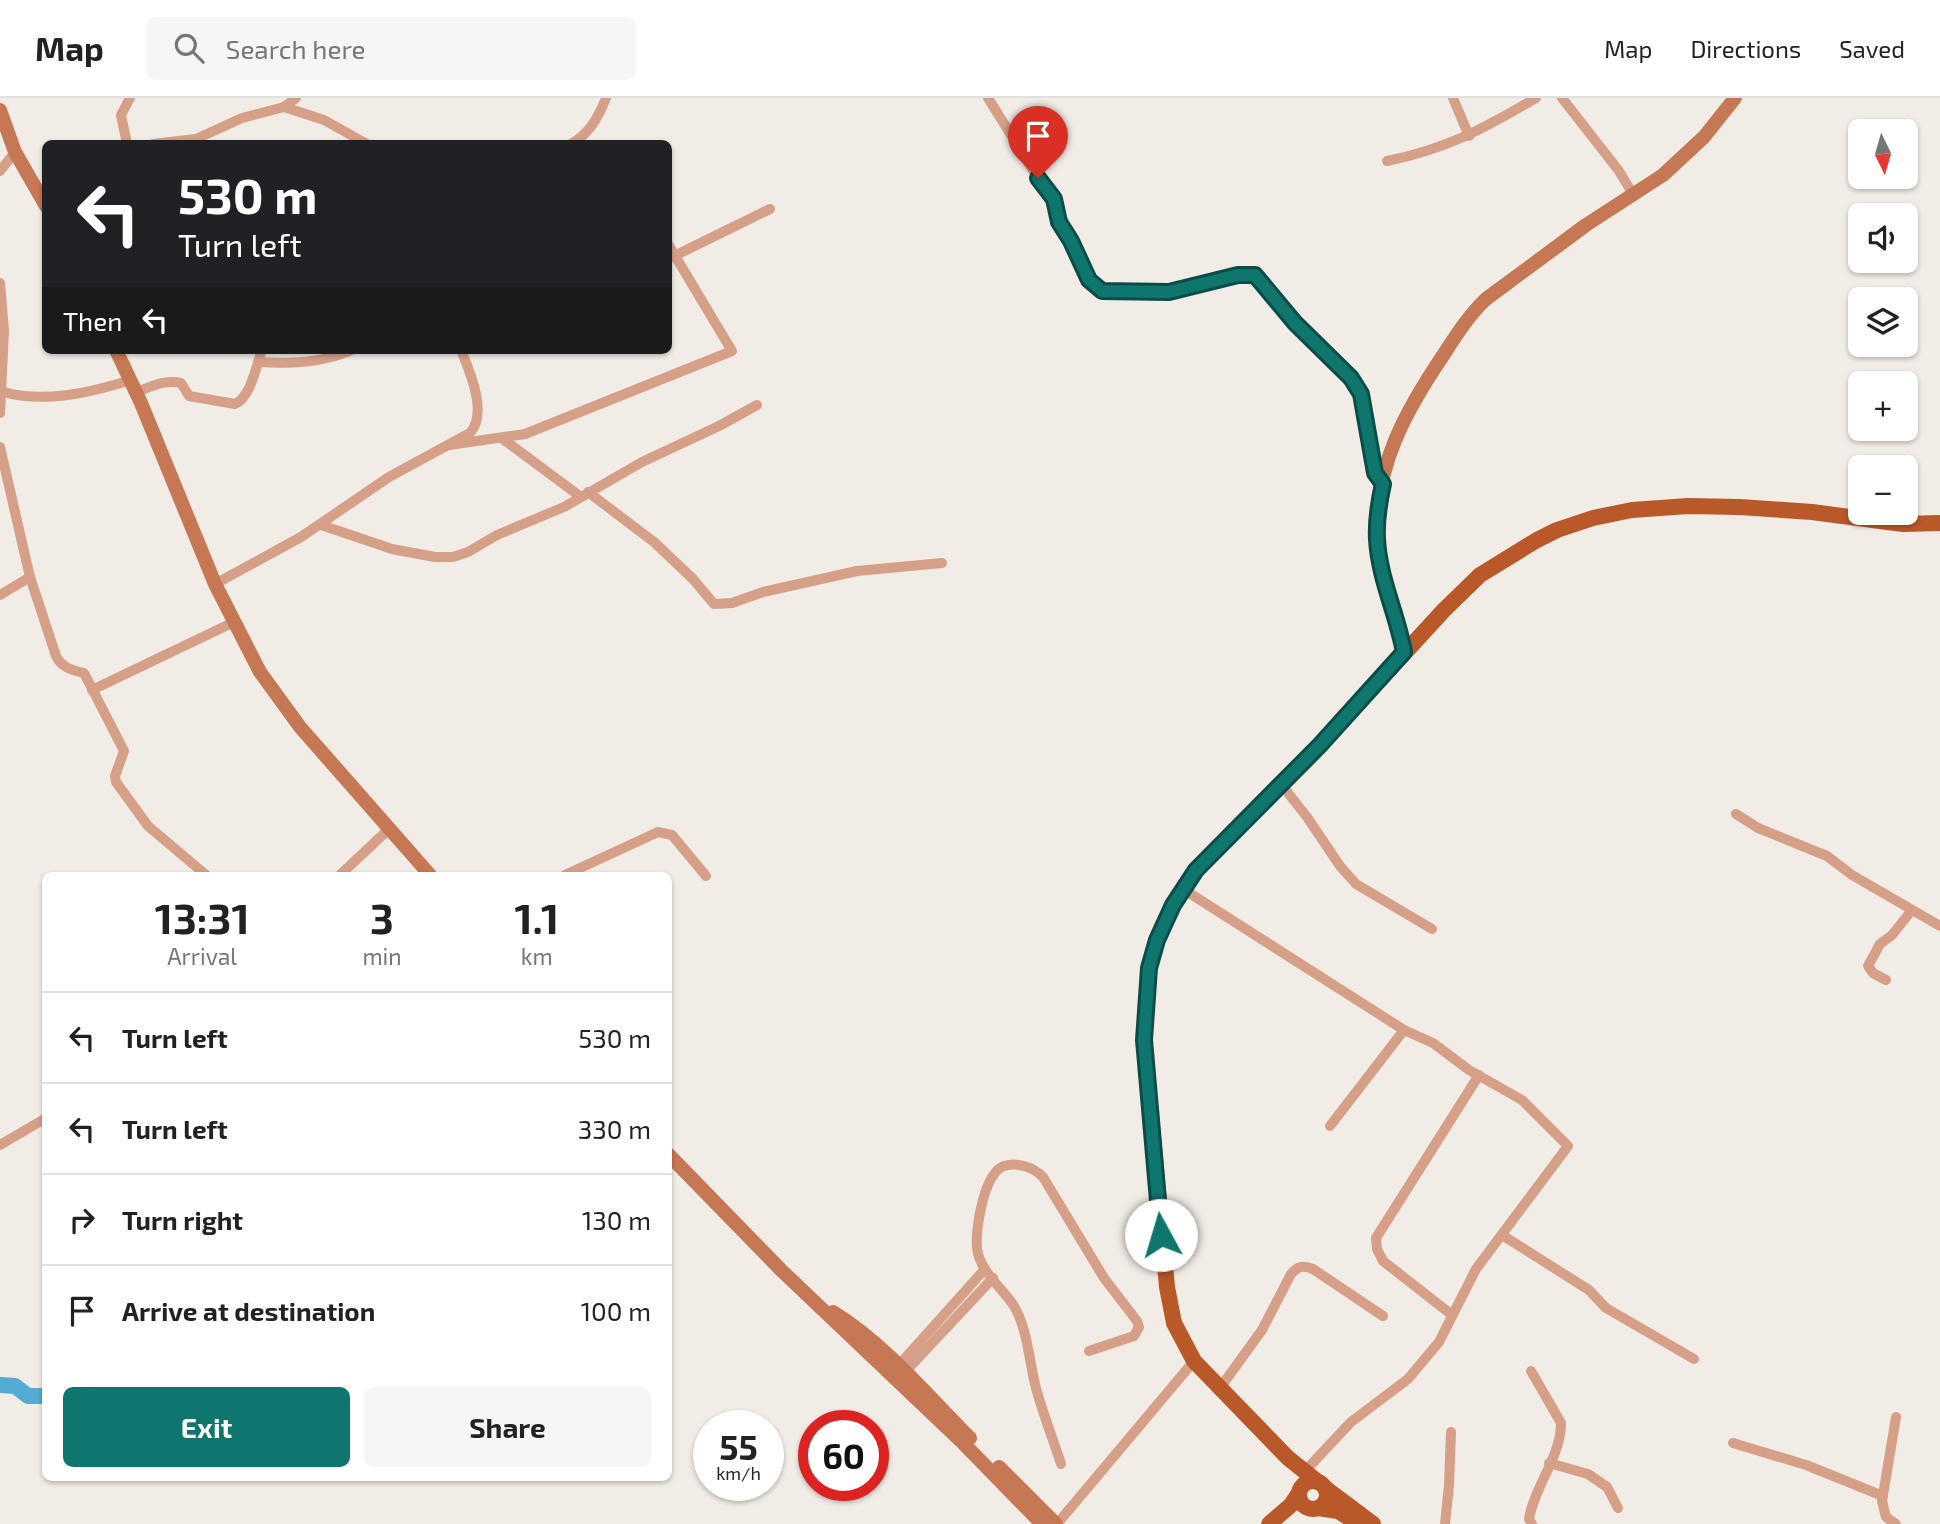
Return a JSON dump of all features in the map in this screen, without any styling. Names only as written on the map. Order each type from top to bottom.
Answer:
[{"type":"main road","points":[[1404,652],[1380,563],[1377,537],[1378,504],[1400,425],[1419,391],[1472,312],[1486,299],[1586,225],[1663,175],[1704,137],[1735,98]]},
{"type":"main road","points":[[0,110],[16,152],[42,199]]},
{"type":"main road","points":[[118,354],[215,584],[260,673],[300,727],[427,872]]},
{"type":"main road","points":[[1373,1524],[1288,1458],[1194,1361],[1174,1323],[1167,1287],[1144,1040],[1149,968],[1157,940],[1173,905],[1196,870],[1480,575],[1557,530],[1593,518],[1632,510],[1688,506],[1812,512],[1903,524],[1940,523]]},
{"type":"main road","points":[[672,1158],[719,1209],[964,1444],[1042,1524]]},
{"type":"main road","points":[[808,1296],[841,1317],[901,1369],[1056,1524]]},
{"type":"main road","points":[[1288,1458],[1296,1473],[1303,1504],[1338,1511],[1359,1524]]},
{"type":"main road","points":[[1269,1524],[1291,1505],[1305,1483],[1322,1485]]},
{"type":"main road","points":[[1281,1524],[1325,1502],[1322,1485]]},
{"type":"street","points":[[126,140],[121,115],[130,98]]},
{"type":"street","points":[[195,140],[242,117],[284,107],[296,98]]},
{"type":"street","points":[[588,140],[606,98]]},
{"type":"street","points":[[988,98],[1054,199],[1059,222],[1089,280],[1097,289],[1109,292],[1169,292],[1247,274],[1255,275],[1262,281],[1288,315],[1351,378],[1361,394],[1375,473],[1383,484]]},
{"type":"street","points":[[1453,98],[1469,136]]},
{"type":"street","points":[[1388,160],[1426,152],[1469,136],[1536,98]]},
{"type":"street","points":[[1562,98],[1634,195]]},
{"type":"street","points":[[284,107],[324,120],[349,139]]},
{"type":"street","points":[[0,171],[16,152]]},
{"type":"street","points":[[449,445],[503,439],[536,430],[732,351],[672,257],[770,209]]},
{"type":"street","points":[[0,283],[4,331],[0,413]]},
{"type":"street","points":[[1,392],[18,396],[75,394],[169,381],[181,383],[189,396],[235,404],[245,395],[261,354]]},
{"type":"street","points":[[258,362],[309,362],[341,354]]},
{"type":"street","points":[[215,584],[321,525],[389,477],[470,433],[478,420],[474,390],[464,354]]},
{"type":"street","points":[[321,525],[403,552],[453,557],[564,507],[642,462],[757,405]]},
{"type":"street","points":[[503,439],[654,542],[693,579],[714,604],[732,603],[763,592],[857,571],[942,563]]},
{"type":"street","points":[[0,447],[3,472],[30,577],[56,656],[67,668],[84,673],[124,751],[115,776],[116,782],[148,826],[202,872]]},
{"type":"street","points":[[0,595],[30,577]]},
{"type":"street","points":[[92,690],[234,622]]},
{"type":"street","points":[[1281,784],[1356,884],[1432,929]]},
{"type":"street","points":[[1736,814],[1758,828],[1827,856],[1852,875],[1940,926]]},
{"type":"street","points":[[343,872],[390,828]]},
{"type":"street","points":[[571,872],[658,832],[672,835],[706,876]]},
{"type":"street","points":[[1183,889],[1404,1030],[1433,1043],[1479,1075],[1522,1100],[1569,1146],[1476,1269],[1439,1342],[1408,1379],[1351,1422],[1305,1471]]},
{"type":"street","points":[[1886,980],[1873,973],[1868,966],[1880,944],[1892,935],[1912,910]]},
{"type":"street","points":[[1330,1126],[1404,1030]]},
{"type":"street","points":[[1452,1315],[1382,1261],[1376,1238],[1479,1075]]},
{"type":"street","points":[[0,1145],[42,1120]]},
{"type":"street","points":[[1061,1464],[1036,1388],[1019,1315],[985,1269],[977,1248],[985,1187],[1000,1167],[1030,1167],[1043,1177],[1104,1278],[1137,1321],[1139,1326],[1134,1336],[1088,1351]]},
{"type":"street","points":[[1502,1235],[1583,1285],[1606,1308],[1694,1359]]},
{"type":"street","points":[[1220,1388],[1262,1330],[1291,1274],[1297,1268],[1305,1266],[1313,1269],[1382,1316]]},
{"type":"street","points":[[901,1369],[985,1269]]},
{"type":"street","points":[[901,1369],[993,1278]]},
{"type":"street","points":[[1056,1524],[1194,1361]]},
{"type":"street","points":[[1531,1371],[1561,1423],[1561,1432],[1530,1512],[1529,1519],[1532,1524]]},
{"type":"street","points":[[1896,1417],[1883,1496],[1886,1517],[1896,1524]]},
{"type":"street","points":[[1445,1524],[1450,1485],[1451,1432]]},
{"type":"street","points":[[1733,1443],[1807,1465],[1883,1496]]},
{"type":"street","points":[[1549,1463],[1588,1474],[1607,1487],[1618,1508]]},
{"type":"waterway","points":[[0,1385],[15,1386],[28,1396],[42,1396]]},
{"type":"route","points":[[1038,178],[1054,199],[1059,222],[1089,280],[1097,289],[1109,292],[1169,292],[1227,277],[1255,275],[1295,323],[1351,378],[1361,394],[1375,473],[1383,484],[1378,504],[1377,537],[1380,563],[1404,652],[1320,745],[1234,828],[1196,870],[1173,905],[1157,940],[1149,968],[1145,998],[1144,1040],[1161,1235]]}]
